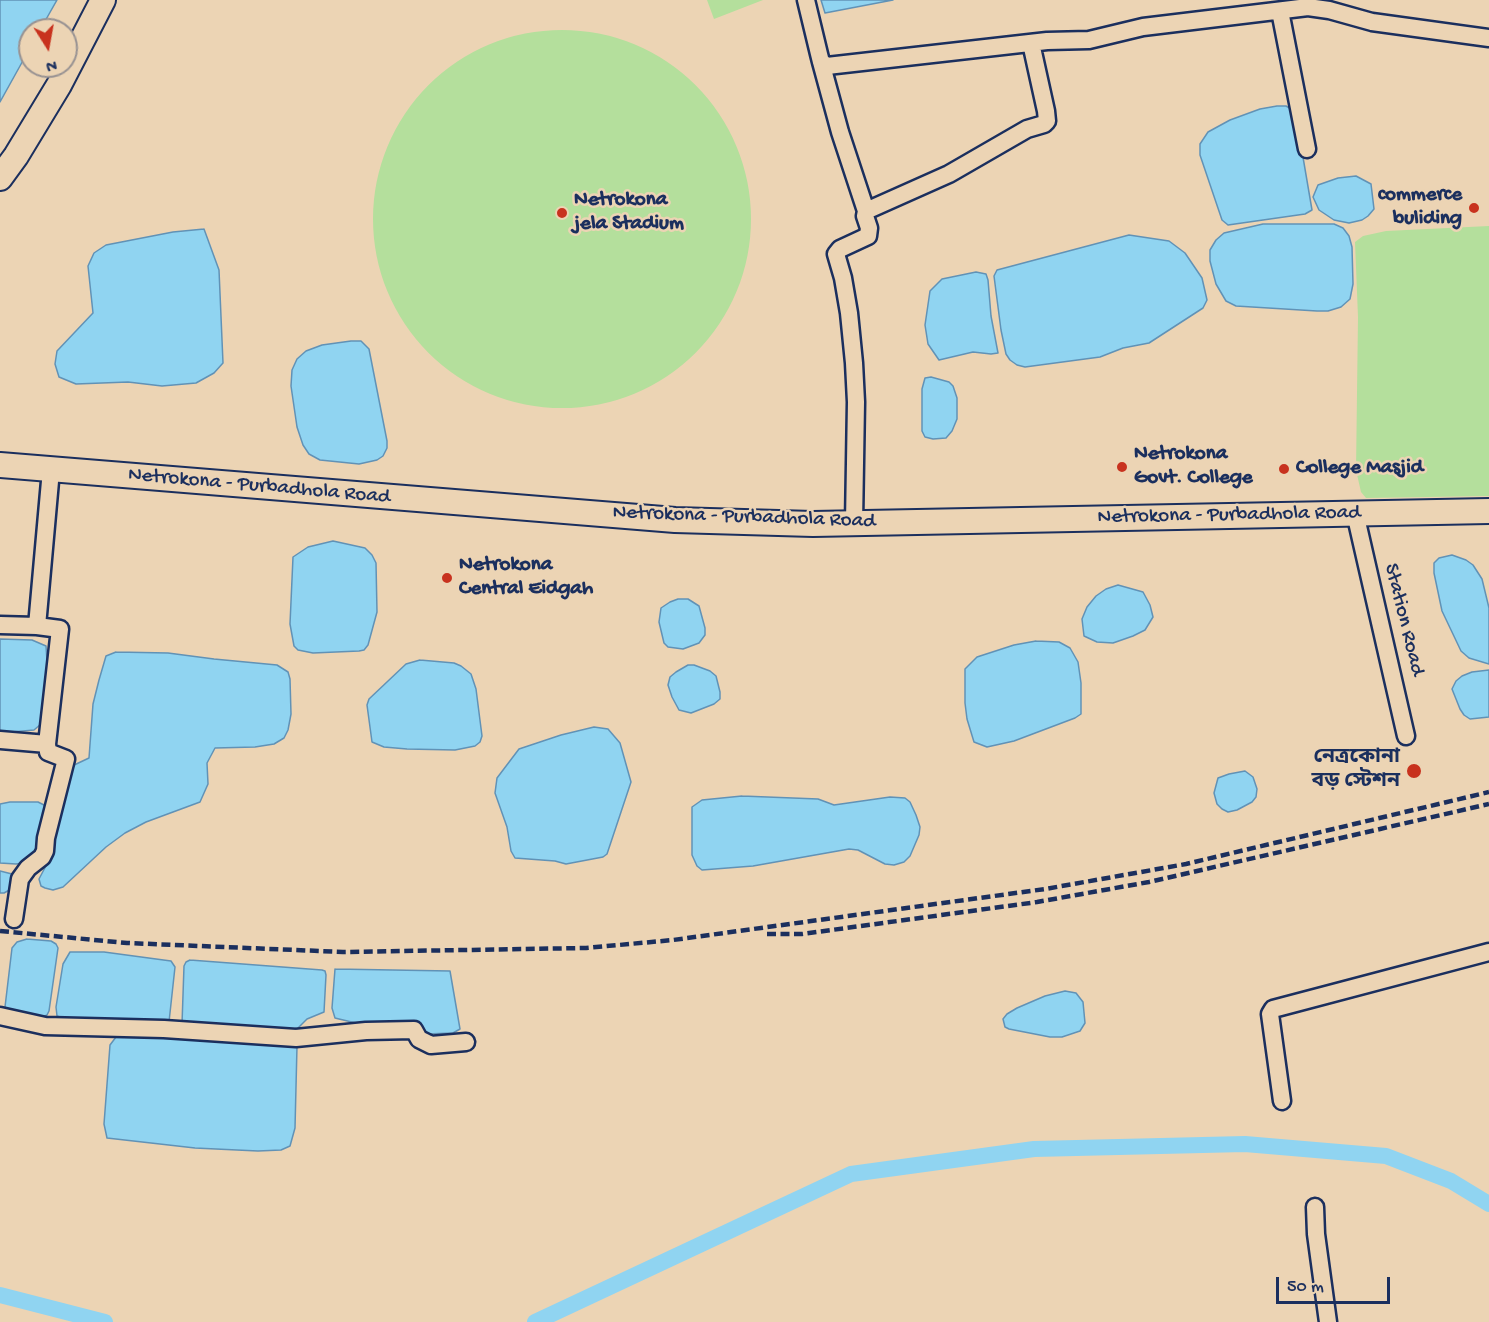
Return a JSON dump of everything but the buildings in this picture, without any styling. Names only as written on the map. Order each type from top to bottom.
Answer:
[{"type":"main road","points":[[0,178],[59,86],[103,0]]},
{"type":"main road","name":"Netrokona - Purbadhola Road","points":[[0,465],[675,520],[813,525],[1489,511]]},
{"type":"street","points":[[806,0],[840,132],[866,211],[865,216],[869,228],[868,236],[840,249],[836,254],[849,314],[854,363],[856,402],[854,523]]},
{"type":"street","points":[[821,62],[827,66],[843,65],[1047,41],[1089,40],[1143,27],[1321,4],[1372,22],[1489,38]]},
{"type":"street","points":[[1280,10],[1307,149]]},
{"type":"street","points":[[866,211],[949,174],[1027,129],[1047,121],[1031,44]]},
{"type":"street","points":[[37,626],[51,470]]},
{"type":"street","name":"Station Road","points":[[1355,513],[1407,736]]},
{"type":"street","points":[[0,626],[37,626],[60,629],[47,744],[48,752],[66,759],[46,838],[45,851],[20,879],[14,919]]},
{"type":"street","points":[[0,740],[47,744]]},
{"type":"street","points":[[1282,1101],[1270,1014],[1273,1009],[1489,952]]},
{"type":"street","points":[[0,1016],[45,1026],[164,1029],[296,1038],[366,1031],[414,1030],[419,1040],[431,1045],[466,1042]]},
{"type":"street","points":[[1315,1208],[1316,1234],[1328,1322]]},
{"type":"green space","points":[[707,0],[763,0],[714,19]]},
{"type":"green space","name":"Netrokona jela Stadium","points":[[562,30],[599,33],[634,44],[667,62],[696,85],[719,114],[737,147],[748,182],[751,219],[748,256],[737,291],[719,324],[696,353],[667,376],[634,394],[599,405],[562,408],[525,405],[490,394],[457,376],[428,353],[405,324],[387,291],[376,256],[373,219],[376,182],[387,147],[405,114],[428,85],[457,62],[490,44],[525,33]]},
{"type":"green space","points":[[1489,226],[1489,496],[1366,498],[1361,492],[1356,470],[1358,317],[1355,242],[1363,236],[1386,231]]},
{"type":"water","points":[[0,0],[57,0],[47,18],[18,18],[18,70],[0,102]]},
{"type":"water","points":[[821,0],[893,0],[825,13]]},
{"type":"water","points":[[1286,106],[1293,110],[1312,210],[1305,214],[1228,225],[1222,220],[1200,155],[1200,144],[1208,132],[1230,120],[1260,109]]},
{"type":"water","points":[[1356,176],[1371,184],[1374,209],[1368,216],[1349,223],[1334,220],[1319,210],[1313,197],[1318,185],[1338,178]]},
{"type":"water","points":[[1263,224],[1334,224],[1343,228],[1349,236],[1352,247],[1353,284],[1350,299],[1341,307],[1328,311],[1236,306],[1226,301],[1216,284],[1210,261],[1210,250],[1224,233]]},
{"type":"water","points":[[204,229],[219,270],[223,363],[214,373],[196,383],[162,386],[128,382],[76,384],[59,377],[55,364],[57,351],[93,313],[88,266],[94,253],[106,245],[173,232]]},
{"type":"water","points":[[1129,235],[1169,241],[1185,253],[1202,278],[1207,300],[1203,308],[1149,343],[1123,348],[1100,357],[1025,367],[1010,360],[1006,354],[1001,330],[994,276],[997,270]]},
{"type":"water","points":[[976,272],[986,274],[988,280],[991,316],[998,353],[973,352],[939,360],[928,344],[925,325],[930,291],[942,279]]},
{"type":"water","points":[[361,341],[369,349],[387,441],[387,448],[383,456],[377,460],[359,464],[320,460],[309,454],[303,445],[297,427],[291,386],[292,370],[297,359],[306,351],[322,345]]},
{"type":"water","points":[[931,377],[949,382],[957,398],[957,419],[946,438],[925,437],[922,431],[922,389],[925,378]]},
{"type":"water","points":[[333,541],[365,548],[376,563],[377,612],[368,645],[364,650],[359,651],[313,653],[298,650],[294,646],[290,624],[293,557],[308,547]]},
{"type":"water","points":[[1452,555],[1473,565],[1482,579],[1489,608],[1489,664],[1469,658],[1461,651],[1442,611],[1434,563],[1439,558]]},
{"type":"water","points":[[1118,585],[1143,592],[1153,617],[1145,630],[1113,643],[1097,642],[1084,636],[1082,619],[1087,607],[1096,596]]},
{"type":"water","points":[[678,599],[688,599],[699,606],[705,628],[705,635],[699,643],[683,649],[668,647],[664,643],[659,622],[661,608]]},
{"type":"water","points":[[0,639],[32,640],[46,646],[48,676],[46,697],[41,724],[34,730],[0,733]]},
{"type":"water","points":[[1036,641],[1059,642],[1070,648],[1078,662],[1081,714],[1014,741],[987,747],[974,742],[965,703],[965,669],[977,657],[1014,645]]},
{"type":"water","points":[[116,652],[168,653],[277,665],[288,672],[290,679],[291,714],[288,730],[284,738],[274,744],[215,748],[207,763],[208,784],[200,802],[146,822],[125,833],[106,847],[63,887],[53,890],[45,888],[41,886],[39,879],[49,860],[72,766],[89,758],[93,704],[99,680],[106,656]]},
{"type":"water","points":[[420,660],[454,663],[471,674],[476,689],[482,736],[480,742],[475,746],[455,750],[407,749],[384,747],[372,742],[367,705],[369,699],[406,664]]},
{"type":"water","points":[[688,665],[710,671],[716,676],[720,692],[720,699],[714,704],[691,713],[679,710],[668,685],[670,677]]},
{"type":"water","points":[[1489,670],[1489,717],[1470,719],[1460,709],[1452,689],[1462,676]]},
{"type":"water","points":[[594,727],[608,729],[620,743],[631,782],[607,854],[603,857],[566,864],[515,858],[495,793],[497,778],[519,749]]},
{"type":"water","points":[[1245,771],[1253,777],[1257,789],[1256,797],[1252,802],[1237,810],[1228,812],[1222,809],[1217,804],[1214,793],[1218,778]]},
{"type":"water","points":[[742,796],[818,799],[834,805],[890,797],[905,798],[910,802],[916,815],[920,827],[919,835],[910,856],[904,862],[894,865],[885,864],[858,850],[849,849],[753,866],[702,870],[697,866],[692,855],[692,807],[702,800]]},
{"type":"water","points":[[38,802],[47,810],[38,855],[28,862],[0,863],[0,804]]},
{"type":"water","points":[[0,871],[12,874],[13,877],[13,888],[4,893],[0,893]]},
{"type":"water","points":[[27,939],[51,941],[58,948],[49,1011],[47,1015],[39,1019],[9,1012],[5,1007],[12,948],[17,942]]},
{"type":"water","points":[[70,952],[104,952],[171,961],[175,967],[169,1022],[72,1021],[57,1016],[56,1007],[63,964]]},
{"type":"water","points":[[190,960],[325,971],[324,1012],[307,1019],[292,1031],[182,1024],[184,966]]},
{"type":"water","points":[[335,969],[450,971],[460,1029],[453,1033],[426,1034],[412,1023],[405,1021],[356,1023],[335,1018],[332,1008]]},
{"type":"water","points":[[1065,991],[1076,993],[1083,1002],[1085,1023],[1080,1031],[1062,1037],[1050,1037],[1005,1027],[1003,1019],[1017,1008],[1045,996]]},
{"type":"water","points":[[124,1032],[297,1046],[295,1128],[290,1146],[281,1150],[258,1151],[195,1148],[107,1138],[104,1124],[110,1045]]},
{"type":"waterway","points":[[535,1322],[851,1174],[1034,1149],[1245,1144],[1386,1156],[1451,1181],[1489,1204]]},
{"type":"waterway","points":[[0,1295],[105,1322]]},
{"type":"railway","points":[[0,931],[127,943],[343,952],[586,948],[673,940],[1045,889],[1186,864],[1489,792]]},
{"type":"railway","points":[[767,934],[802,934],[1037,902],[1149,882],[1489,804]]},
{"type":"place","name":"commerce buliding","points":[[1474,208]]},
{"type":"place","name":"Netrokona jela Stadium","points":[[562,213]]},
{"type":"place","name":"Netrokona Govt. College","points":[[1122,467]]},
{"type":"place","name":"College Masjid","points":[[1284,469]]},
{"type":"place","name":"Netrokona Central Eidgah","points":[[447,578]]},
{"type":"place","name":"নেত্রকোনা বড় স্টেশন","points":[[1414,771]]}]
